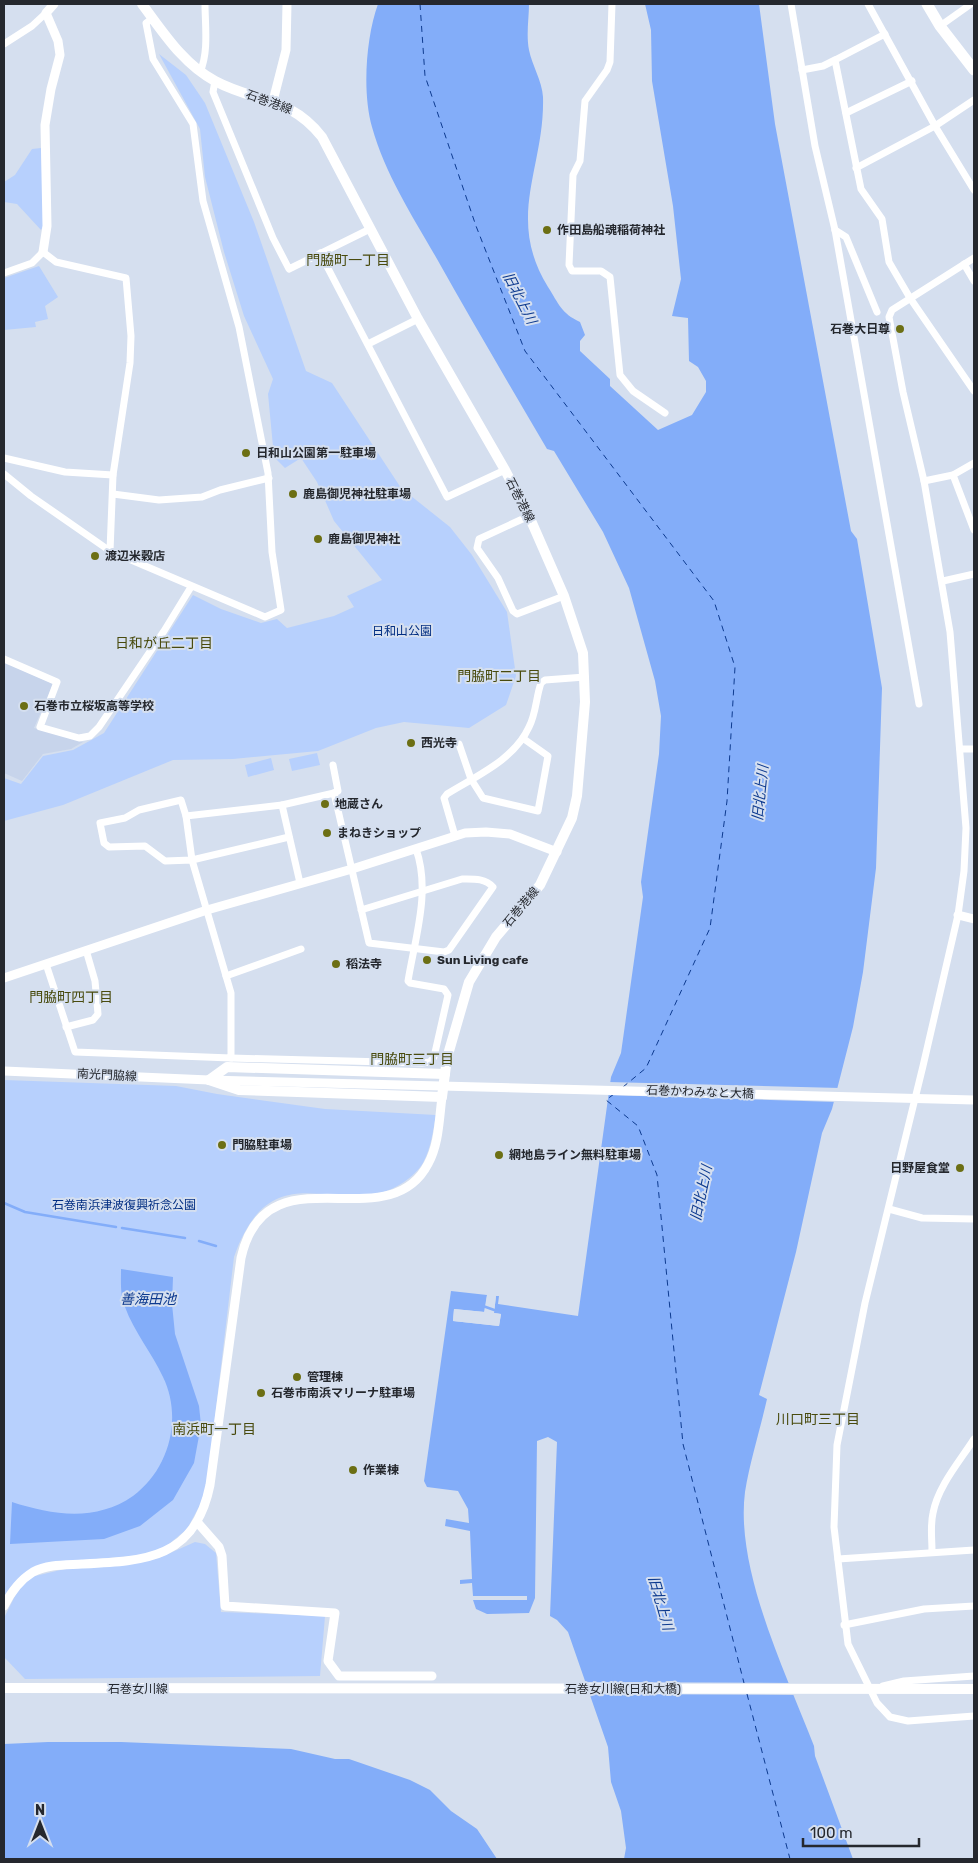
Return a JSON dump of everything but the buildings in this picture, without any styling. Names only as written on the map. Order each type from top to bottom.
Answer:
[{"type":"highway","points":[[927,4],[940,26],[974,70]]},
{"type":"main road","name":"石巻港線","points":[[142,4],[180,55],[200,72],[215,81],[273,101],[306,118],[322,136],[418,319],[505,470],[564,596],[578,634],[585,677],[585,710],[577,796],[572,818],[540,885],[496,937],[469,982],[454,1030],[442,1097]]},
{"type":"main road","points":[[209,1080],[227,1067],[445,1074]]},
{"type":"main road","points":[[209,1080],[239,1090],[442,1097]]},
{"type":"main road","name":"石巻女川線","points":[[4,1688],[272,1689]]},
{"type":"main road","name":"石巻女川線(日和大橋)","points":[[272,1689],[974,1689]]},
{"type":"street","points":[[4,44],[46,13],[54,4]]},
{"type":"street","points":[[200,72],[204,62],[205,51],[204,4]]},
{"type":"street","points":[[273,101],[286,50],[287,4]]},
{"type":"street","points":[[612,4],[610,62],[607,70],[585,101],[580,161],[573,175],[569,265],[572,271],[601,271],[610,277],[620,376],[633,391],[665,414]]},
{"type":"street","points":[[791,4],[815,146],[835,230],[919,704]]},
{"type":"street","points":[[868,4],[912,81],[935,126],[974,190]]},
{"type":"street","points":[[940,26],[971,4]]},
{"type":"street","points":[[4,274],[32,264],[43,252],[47,226],[45,125],[60,55],[58,41],[46,13]]},
{"type":"street","points":[[4,474],[31,496],[110,551],[265,617],[281,610],[272,552],[269,478],[239,328],[204,201],[193,124],[153,59],[146,23],[153,18]]},
{"type":"street","points":[[802,70],[823,66],[885,34]]},
{"type":"street","points":[[835,60],[861,189],[882,219],[889,262],[910,298],[974,391]]},
{"type":"street","points":[[215,81],[213,92],[284,263],[289,269],[370,229]]},
{"type":"street","points":[[846,113],[912,81]]},
{"type":"street","points":[[856,168],[935,126],[974,100]]},
{"type":"street","points":[[835,230],[846,237],[877,312]]},
{"type":"street","points":[[43,252],[56,262],[126,278],[132,336],[130,363],[113,475],[110,551]]},
{"type":"street","points":[[320,253],[447,497],[505,470]]},
{"type":"street","points":[[974,258],[892,310],[889,317],[903,392],[924,481],[943,582],[950,632],[966,828],[964,872],[958,915],[865,1303],[837,1445],[834,1527],[844,1625],[848,1644],[877,1703],[890,1717],[908,1721],[974,1716]]},
{"type":"street","points":[[964,264],[974,281]]},
{"type":"street","points":[[368,344],[418,319]]},
{"type":"street","points":[[4,458],[65,472],[113,475]]},
{"type":"street","points":[[924,481],[953,475],[974,463]]},
{"type":"street","points":[[953,475],[974,530]]},
{"type":"street","points":[[113,494],[159,500],[202,497],[220,490],[269,478]]},
{"type":"street","points":[[528,516],[478,540],[477,548],[498,578],[513,611],[517,614],[564,596]]},
{"type":"street","points":[[943,582],[974,574]]},
{"type":"street","points":[[4,659],[57,682],[40,722],[42,729],[79,738],[90,736],[99,727],[159,639],[191,586]]},
{"type":"street","points":[[454,836],[445,796],[498,763],[524,739],[530,725],[541,683],[545,680],[585,677]]},
{"type":"street","points":[[459,744],[471,779],[486,800],[538,811],[548,756],[524,739]]},
{"type":"street","points":[[960,749],[974,749]]},
{"type":"street","points":[[186,816],[282,805],[334,793],[338,791],[333,765]]},
{"type":"street","points":[[334,793],[369,942],[444,952],[449,950],[493,886],[476,878],[462,879],[362,910]]},
{"type":"street","points":[[231,1058],[231,998],[192,860],[186,816],[181,800],[139,810],[125,818],[100,823],[104,843],[109,847],[145,846],[165,861],[192,860],[288,837]]},
{"type":"street","points":[[282,805],[300,883]]},
{"type":"street","points":[[4,978],[206,910],[352,869],[454,836],[476,832],[510,834],[557,852]]},
{"type":"street","points":[[46,964],[75,1052],[231,1058],[430,1062],[436,1049],[440,1022],[448,994],[444,990],[408,981],[424,890],[422,870],[416,849]]},
{"type":"street","points":[[958,915],[974,919]]},
{"type":"street","points":[[226,976],[301,949]]},
{"type":"street","points":[[66,1027],[93,1020],[98,1014],[96,981],[86,950]]},
{"type":"street","name":"南光門脇線","points":[[4,1071],[209,1080],[426,1085]]},
{"type":"street","name":"石巻かわみなと大橋","points":[[426,1085],[974,1100]]},
{"type":"street","points":[[4,1606],[21,1581],[34,1572],[59,1565],[116,1562],[143,1558],[162,1552],[181,1541],[198,1524],[204,1510],[210,1486],[245,1240],[252,1228],[272,1208],[294,1200],[382,1197],[410,1185],[427,1166],[432,1155],[437,1140],[442,1097]]},
{"type":"street","points":[[889,1209],[922,1218],[974,1219]]},
{"type":"street","points":[[932,1551],[933,1511],[940,1492],[974,1438]]},
{"type":"street","points":[[198,1524],[218,1548],[222,1556],[226,1606],[335,1613],[328,1661],[339,1676],[432,1676]]},
{"type":"street","points":[[838,1559],[932,1551],[974,1550]]},
{"type":"street","points":[[844,1625],[924,1608],[974,1606]]},
{"type":"street","points":[[870,1689],[904,1681],[974,1676]]},
{"type":"shaded area","name":"石巻市立桜坂高等学校","points":[[4,662],[53,684],[34,728],[83,742],[71,749],[43,754],[22,781],[4,773]]},
{"type":"green space","name":"日和山公園","points":[[159,54],[186,75],[205,103],[254,222],[306,371],[332,383],[401,488],[450,527],[472,555],[507,612],[516,676],[506,705],[469,728],[404,722],[376,728],[318,751],[233,759],[173,760],[63,805],[4,821],[4,778],[21,784],[43,756],[73,750],[104,733],[193,595],[221,609],[261,623],[277,619],[287,628],[334,616],[354,607],[347,596],[382,580],[334,521],[317,482],[301,458],[285,468],[274,457],[268,394],[273,379],[244,316],[224,252],[205,177],[200,129]]},
{"type":"green space","points":[[41,148],[44,224],[41,230],[17,204],[4,202],[4,182],[15,175],[32,149]]},
{"type":"green space","points":[[39,266],[58,297],[45,306],[48,319],[35,322],[36,327],[4,330],[4,278]]},
{"type":"green space","points":[[317,753],[320,765],[292,771],[289,759]]},
{"type":"green space","points":[[271,758],[274,770],[248,777],[245,765]]},
{"type":"green space","name":"石巻南浜津波復興祈念公園","points":[[4,1080],[176,1086],[217,1094],[325,1109],[436,1115],[426,1157],[412,1176],[404,1182],[380,1193],[356,1196],[310,1193],[289,1195],[269,1204],[250,1223],[234,1257],[207,1484],[201,1503],[187,1529],[163,1549],[143,1555],[59,1562],[13,1585],[4,1597]]},
{"type":"green space","points":[[195,1542],[205,1544],[216,1553],[221,1612],[325,1616],[320,1676],[25,1679],[4,1657],[4,1618],[19,1588],[31,1577],[69,1568],[159,1558]]},
{"type":"water","name":"旧北上川","points":[[378,4],[529,4],[528,44],[543,97],[539,147],[530,192],[528,215],[529,238],[536,262],[561,308],[580,322],[585,335],[580,341],[580,351],[610,379],[610,386],[658,430],[692,415],[706,392],[706,381],[698,367],[689,361],[688,318],[672,316],[681,279],[673,206],[652,81],[651,30],[645,4],[759,4],[775,124],[851,531],[857,539],[882,688],[876,868],[863,972],[853,1027],[832,1109],[822,1133],[796,1252],[759,1395],[767,1399],[747,1480],[744,1522],[755,1587],[765,1621],[814,1746],[815,1756],[853,1859],[624,1859],[626,1848],[621,1811],[611,1782],[608,1747],[568,1632],[557,1620],[550,1616],[557,1442],[548,1437],[537,1441],[535,1598],[529,1613],[487,1614],[476,1609],[473,1600],[526,1600],[527,1596],[473,1596],[472,1583],[460,1584],[460,1580],[472,1579],[470,1531],[445,1526],[446,1519],[469,1523],[468,1509],[458,1491],[427,1487],[424,1481],[451,1291],[487,1295],[485,1312],[454,1309],[453,1321],[499,1326],[501,1314],[494,1313],[496,1296],[499,1296],[498,1304],[578,1316],[611,1077],[621,1053],[643,897],[641,882],[659,754],[661,716],[655,681],[629,588],[603,532],[554,451],[547,449],[409,211],[384,162],[372,127],[366,81],[368,48]]},
{"type":"water","name":"善海田池","points":[[121,1269],[173,1277],[172,1304],[175,1334],[199,1406],[201,1425],[194,1463],[173,1500],[140,1526],[104,1539],[10,1544],[12,1502],[58,1513],[74,1514],[104,1510],[133,1496],[156,1472],[164,1458],[172,1426],[172,1409],[169,1393],[159,1368],[133,1325],[123,1302]]},
{"type":"water","points":[[121,1742],[291,1749],[335,1759],[349,1759],[410,1780],[430,1790],[451,1811],[477,1829],[497,1859],[4,1859],[4,1744]]},
{"type":"pier","points":[[608,1082],[840,1088],[837,1102],[606,1095]]},
{"type":"pier","points":[[487,1295],[489,1295],[486,1314],[456,1311],[456,1318],[497,1323],[498,1316],[491,1313],[494,1296],[496,1296],[494,1313],[501,1314],[499,1326],[453,1321],[454,1309],[484,1312]]},
{"type":"pier","points":[[473,1596],[527,1596],[527,1600],[473,1600]]},
{"type":"pier","points":[[583,1682],[793,1683],[798,1695],[588,1694]]},
{"type":"waterway","points":[[4,1203],[25,1212],[116,1227]]},
{"type":"waterway","points":[[122,1228],[185,1238]]},
{"type":"waterway","points":[[199,1241],[216,1246]]},
{"type":"waterway","points":[[483,1306],[497,1311]]},
{"type":"ferry route","points":[[420,4],[425,76],[476,226],[525,351],[714,601],[735,667],[727,801],[710,928],[646,1068],[623,1087]]},
{"type":"ferry route","points":[[614,1094],[606,1100],[638,1126],[657,1175],[683,1444],[744,1683]]},
{"type":"ferry route","points":[[747,1694],[790,1859]]},
{"type":"place","name":"作田島船魂稲荷神社","points":[[547,230]]},
{"type":"place","name":"石巻大日尊","points":[[900,329]]},
{"type":"place","name":"日和山公園第一駐車場","points":[[246,453]]},
{"type":"place","name":"鹿島御児神社駐車場","points":[[293,494]]},
{"type":"place","name":"鹿島御児神社","points":[[318,539]]},
{"type":"place","name":"渡辺米穀店","points":[[95,556]]},
{"type":"place","name":"石巻市立桜坂高等学校","points":[[24,706]]},
{"type":"place","name":"西光寺","points":[[411,743]]},
{"type":"place","name":"地蔵さん","points":[[325,804]]},
{"type":"place","name":"まねきショップ","points":[[327,833]]},
{"type":"place","name":"Sun Living cafe","points":[[427,960]]},
{"type":"place","name":"稻法寺","points":[[336,964]]},
{"type":"place","name":"門脇駐車場","points":[[222,1145]]},
{"type":"place","name":"網地島ライン無料駐車場","points":[[499,1155]]},
{"type":"place","name":"日野屋食堂","points":[[960,1168]]},
{"type":"place","name":"管理棟","points":[[297,1377]]},
{"type":"place","name":"石巻市南浜マリーナ駐車場","points":[[261,1393]]},
{"type":"place","name":"作業棟","points":[[353,1470]]},
{"type":"district","name":"門脇町一丁目","points":[[348,260]]},
{"type":"district","name":"日和が丘二丁目","points":[[164,643]]},
{"type":"district","name":"門脇町二丁目","points":[[499,676]]},
{"type":"district","name":"門脇町四丁目","points":[[71,997]]},
{"type":"district","name":"門脇町三丁目","points":[[412,1059]]},
{"type":"district","name":"川口町三丁目","points":[[818,1419]]},
{"type":"district","name":"南浜町一丁目","points":[[214,1429]]}]
